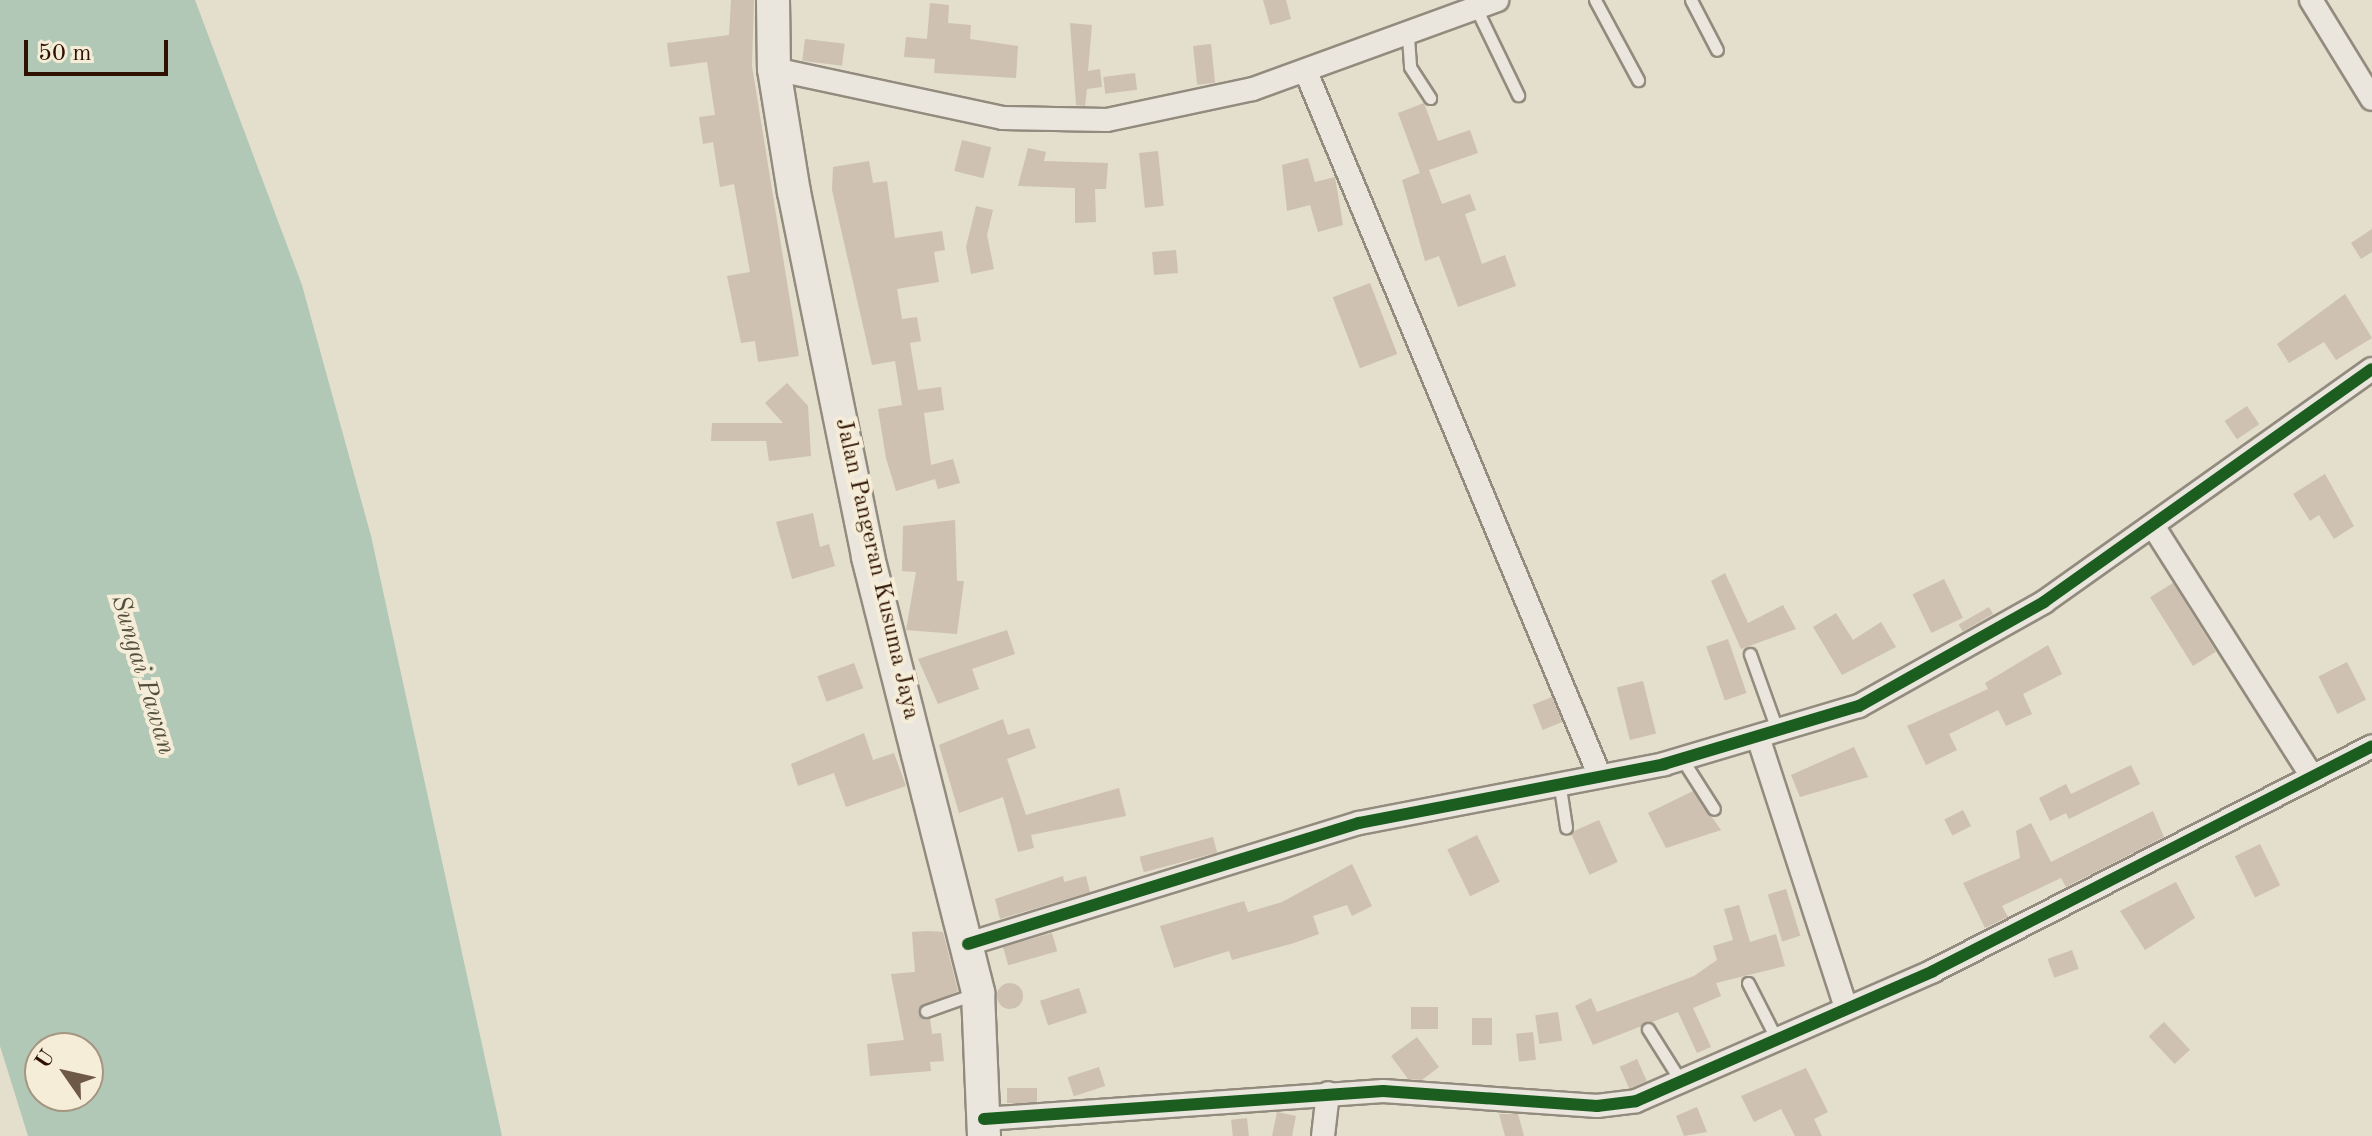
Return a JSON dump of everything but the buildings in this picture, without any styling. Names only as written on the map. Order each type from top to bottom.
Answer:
[{"type":"street","name":"Jalan Pangeran Kusuma Jaya","points":[[773,0],[774,69],[885,633],[968,944],[978,993],[984,1128]]},
{"type":"street","points":[[774,69],[1044,121],[1155,114],[1306,72],[1408,37],[1497,0]]},
{"type":"street","points":[[2311,0],[2372,99]]},
{"type":"street","points":[[1306,72],[1599,774]]},
{"type":"street","points":[[968,944],[1359,823],[1682,759],[1768,736],[1859,706],[1934,667],[2155,529],[2372,369]]},
{"type":"street","points":[[2155,529],[2311,775]]},
{"type":"street","points":[[1768,736],[1846,1008]]},
{"type":"street","points":[[984,1128],[1328,1093],[1439,1092],[1597,1106],[1683,1084],[1933,971],[2372,746]]},
{"type":"street","points":[[1323,1136],[1328,1093]]},
{"type":"lane","points":[[1595,0],[1638,80]]},
{"type":"lane","points":[[1691,0],[1717,50]]},
{"type":"lane","points":[[1476,8],[1518,95]]},
{"type":"lane","points":[[1408,37],[1410,67],[1430,98]]},
{"type":"lane","points":[[1750,654],[1768,736]]},
{"type":"lane","points":[[1682,759],[1714,809]]},
{"type":"lane","points":[[1559,781],[1566,827]]},
{"type":"lane","points":[[1748,983],[1777,1040]]},
{"type":"lane","points":[[926,1011],[978,993]]},
{"type":"lane","points":[[1648,1029],[1683,1084]]},
{"type":"water","name":"Sungai Pawan","points":[[0,0],[195,0],[302,285],[371,536],[502,1136],[28,1136],[0,1046]]},
{"type":"cycle path","points":[[968,944],[1359,823],[1664,764],[1859,706],[2044,602],[2372,369]]},
{"type":"cycle path","points":[[984,1119],[1383,1091],[1597,1106],[1636,1101],[1933,971],[2372,746]]}]
